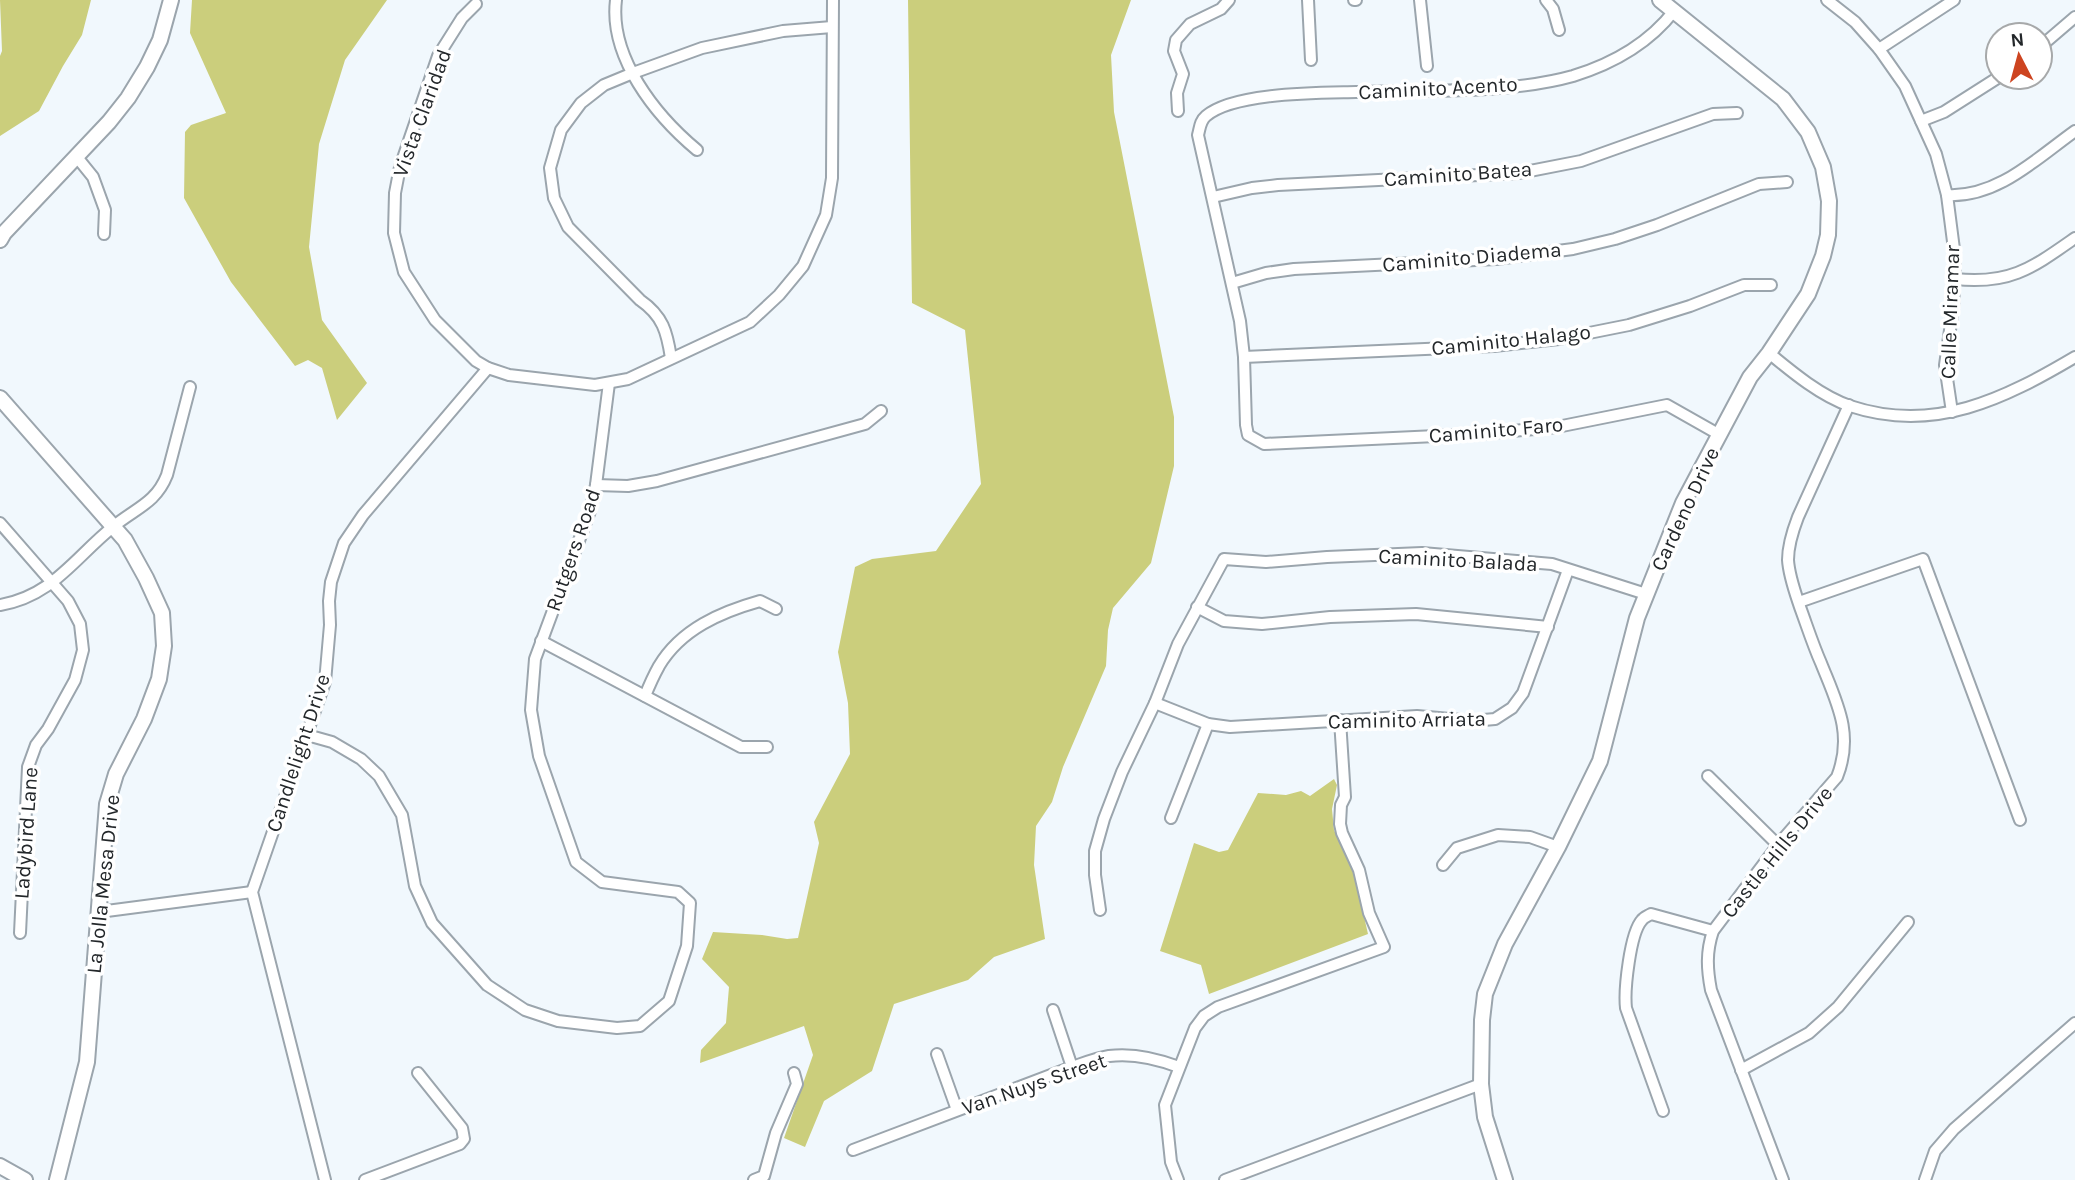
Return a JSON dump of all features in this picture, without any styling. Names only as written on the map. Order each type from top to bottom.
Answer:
[{"type":"street","points":[[0,240],[128,98],[160,40],[171,0]]},
{"type":"street","points":[[616,0],[614,17],[619,45],[643,92],[676,132],[697,150]]},
{"type":"street","points":[[609,383],[628,379],[750,322],[779,295],[803,266],[826,215],[832,178],[833,0]]},
{"type":"street","points":[[1178,111],[1177,93],[1183,74],[1174,51],[1176,40],[1190,23],[1221,9],[1229,0]]},
{"type":"street","points":[[1308,0],[1311,61]]},
{"type":"street","points":[[1419,0],[1427,66]]},
{"type":"street","points":[[1546,0],[1553,9],[1559,30]]},
{"type":"street","name":"Cardeno Drive","points":[[1505,1180],[1485,1117],[1481,1084],[1485,994],[1505,944],[1558,848],[1600,761],[1634,630],[1683,503],[1750,377],[1808,294],[1828,235],[1829,201],[1823,167],[1808,132],[1786,102],[1660,0]]},
{"type":"street","points":[[1879,49],[1954,0]]},
{"type":"street","name":"Calle Miramar","points":[[1829,1],[1855,22],[1879,49],[1905,86],[1936,153],[1947,195],[1955,257],[1953,309],[1945,365],[1952,412]]},
{"type":"street","name":"Vista Claridad","points":[[475,4],[462,18],[438,56],[400,167],[395,193],[394,233],[404,272],[435,320],[476,361],[488,368],[521,376],[595,385],[609,383]]},
{"type":"street","name":"Caminito Acento","points":[[1213,197],[1198,135],[1204,117],[1212,112],[1257,97],[1296,93],[1483,89],[1572,76],[1616,59],[1643,41],[1674,11]]},
{"type":"street","points":[[2054,35],[2075,18]]},
{"type":"street","points":[[671,358],[668,335],[661,320],[568,227],[554,198],[551,168],[561,130],[581,103],[604,85],[633,72],[702,48],[783,31],[832,27]]},
{"type":"street","points":[[1921,121],[1944,112],[1984,86]]},
{"type":"street","name":"Caminito Batea","points":[[1213,197],[1278,184],[1519,173],[1581,161],[1713,114],[1738,113]]},
{"type":"street","points":[[1947,195],[1960,196],[2001,184],[2075,131]]},
{"type":"street","points":[[76,156],[93,177],[106,210],[104,234]]},
{"type":"street","name":"Caminito Diadema","points":[[1232,283],[1294,269],[1496,259],[1573,248],[1615,239],[1657,225],[1759,184],[1787,182]]},
{"type":"street","points":[[1213,197],[1240,321],[1244,357]]},
{"type":"street","points":[[1955,279],[1979,282],[2007,278],[2038,264],[2075,238]]},
{"type":"street","name":"Caminito Halago","points":[[1244,357],[1494,346],[1559,339],[1629,325],[1744,285],[1770,285]]},
{"type":"street","points":[[1769,353],[1813,386],[1849,405],[1889,415],[1931,416],[1993,400],[2029,384],[2075,357]]},
{"type":"street","name":"Caminito Faro","points":[[1244,357],[1248,435],[1264,444],[1479,434],[1557,427],[1667,405],[1720,435]]},
{"type":"street","name":"Candlelight Drive","points":[[252,892],[325,681],[331,582],[344,543],[363,515],[488,368]]},
{"type":"street","name":"Rutgers Road","points":[[307,735],[332,742],[352,753],[379,776],[402,815],[415,886],[432,923],[487,985],[525,1010],[558,1021],[617,1028],[640,1026],[669,1001],[687,946],[690,902],[678,892],[602,882],[576,862],[539,755],[531,710],[535,659],[590,512],[609,383]]},
{"type":"street","points":[[0,605],[16,602],[53,583],[114,526],[153,499],[162,488],[167,475],[190,387]]},
{"type":"street","name":"La Jolla Mesa Drive","points":[[0,398],[125,540],[162,613],[164,646],[159,679],[144,719],[116,774],[107,804],[87,1062],[57,1180]]},
{"type":"street","name":"Castle Hills Drive","points":[[1783,1180],[1712,990],[1707,969],[1709,944],[1713,931],[1778,845],[1837,777],[1843,763],[1845,742],[1842,716],[1792,583],[1788,559],[1797,517],[1849,405]]},
{"type":"street","points":[[596,485],[628,486],[657,481],[865,424],[881,411]]},
{"type":"street","name":"Ladybird Lane","points":[[0,523],[68,601],[80,624],[83,650],[75,680],[36,745],[28,767],[20,933]]},
{"type":"street","name":"Caminito Balada","points":[[1197,607],[1224,559],[1266,562],[1422,553],[1552,564],[1646,594]]},
{"type":"street","points":[[1799,602],[1923,559],[2020,820]]},
{"type":"street","name":"Caminito Arriata","points":[[1155,703],[1208,724],[1230,727],[1417,716],[1472,721],[1495,719],[1512,708],[1523,693],[1568,570]]},
{"type":"street","points":[[645,696],[660,664],[686,635],[720,614],[760,601],[776,609]]},
{"type":"street","points":[[1100,910],[1095,851],[1104,819],[1178,644],[1197,607],[1224,621],[1262,625],[1330,617],[1416,614],[1548,627]]},
{"type":"street","points":[[541,641],[741,747],[767,747]]},
{"type":"street","points":[[1178,1180],[1171,1162],[1165,1105],[1195,1028],[1203,1016],[1218,1007],[1384,947],[1369,913],[1359,870],[1340,824],[1341,805],[1345,797],[1340,720]]},
{"type":"street","points":[[1171,818],[1208,724]]},
{"type":"street","points":[[1708,776],[1778,845]]},
{"type":"street","points":[[1443,864],[1457,848],[1498,835],[1530,837],[1558,848]]},
{"type":"street","points":[[99,912],[252,892],[325,1180]]},
{"type":"street","points":[[1663,1111],[1626,1008],[1625,993],[1633,938],[1642,920],[1651,914],[1713,931]]},
{"type":"street","points":[[1741,1070],[1809,1033],[1838,1007],[1908,922]]},
{"type":"street","points":[[1054,1010],[1072,1067]]},
{"type":"street","points":[[1925,1180],[1936,1151],[1954,1129],[2075,1023]]},
{"type":"street","points":[[937,1054],[957,1110]]},
{"type":"street","name":"Van Nuys Street","points":[[853,1150],[1072,1067],[1109,1056],[1134,1056],[1179,1067]]},
{"type":"street","points":[[365,1180],[460,1144],[464,1139],[462,1128],[418,1073]]},
{"type":"street","points":[[759,1178],[797,1084],[794,1073]]},
{"type":"street","points":[[1225,1180],[1481,1084]]},
{"type":"street","points":[[0,1166],[25,1180]]},
{"type":"green space","points":[[0,0],[91,0],[82,35],[39,111],[0,136],[2,51]]},
{"type":"green space","points":[[192,0],[387,0],[345,60],[319,144],[309,247],[322,320],[367,383],[337,420],[322,368],[308,360],[295,366],[231,282],[184,198],[185,132],[191,125],[226,113],[190,33]]},
{"type":"green space","points":[[908,0],[1131,0],[1111,55],[1114,112],[1174,417],[1174,466],[1151,563],[1113,608],[1108,630],[1106,666],[1063,767],[1052,802],[1036,826],[1034,865],[1045,939],[994,957],[968,980],[894,1004],[872,1071],[824,1101],[805,1147],[784,1138],[813,1055],[804,1026],[700,1063],[701,1050],[726,1023],[729,987],[702,959],[713,932],[798,938],[819,843],[814,822],[850,754],[848,703],[838,652],[855,567],[872,559],[936,551],[981,484],[965,330],[912,303]]},
{"type":"green space","points":[[1334,779],[1337,785],[1332,809],[1334,830],[1354,873],[1368,934],[1209,994],[1201,965],[1160,951],[1194,843],[1219,852],[1228,850],[1258,793],[1286,795],[1301,791],[1310,796]]}]
